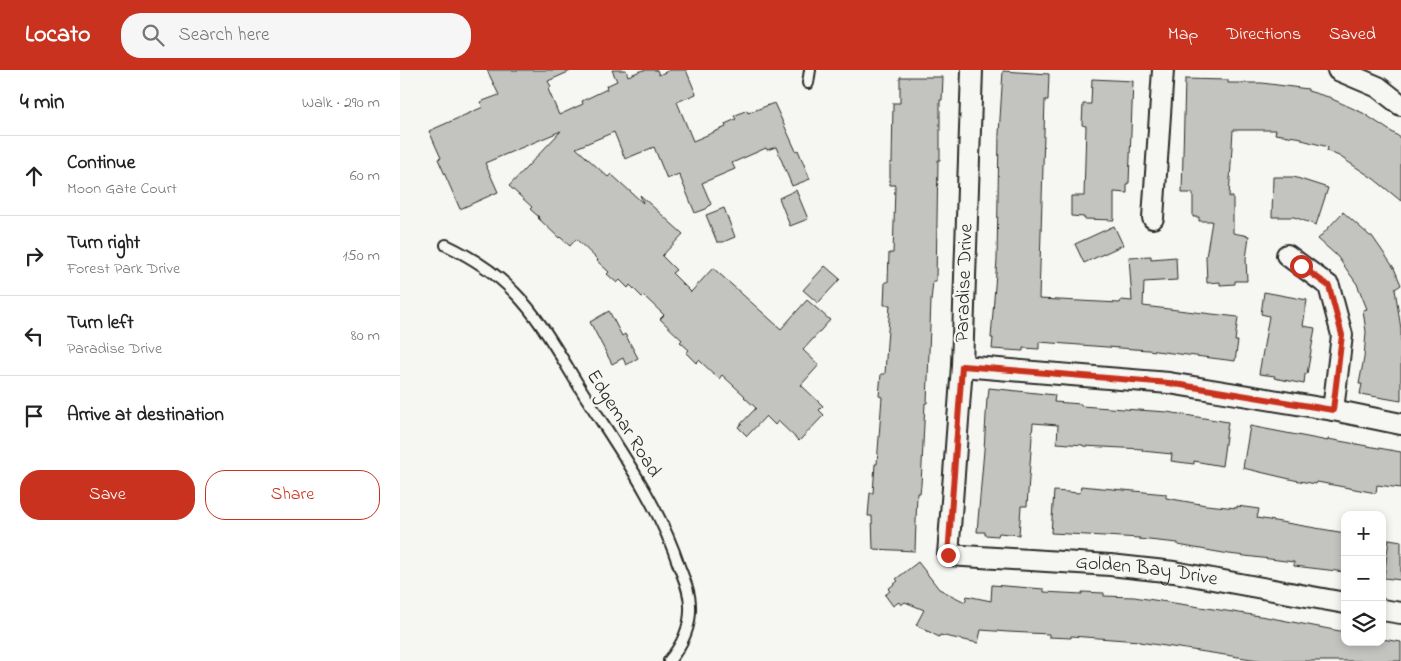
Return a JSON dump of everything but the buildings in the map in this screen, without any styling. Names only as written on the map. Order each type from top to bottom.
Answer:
[{"type":"street","name":"Paradise Drive","points":[[948,555],[962,366],[972,70]]},
{"type":"street","points":[[1153,218],[1163,70]]},
{"type":"street","points":[[1338,70],[1383,78],[1401,105]]},
{"type":"street","points":[[1287,255],[1329,286],[1342,335],[1333,410]]},
{"type":"street","points":[[962,366],[1169,383],[1333,410],[1401,424]]},
{"type":"street","name":"Golden Bay Drive","points":[[948,555],[1110,564],[1165,571],[1341,602]]},
{"type":"street","points":[[1386,611],[1401,613]]},
{"type":"lane","points":[[808,82],[810,70]]},
{"type":"lane","name":"Edgemar Road","points":[[446,245],[477,261],[515,293],[540,326],[658,514],[684,579],[690,606],[683,640],[669,661]]},
{"type":"route","points":[[948,555],[962,366],[1169,383],[1333,410],[1342,335],[1329,286],[1301,266]]}]
